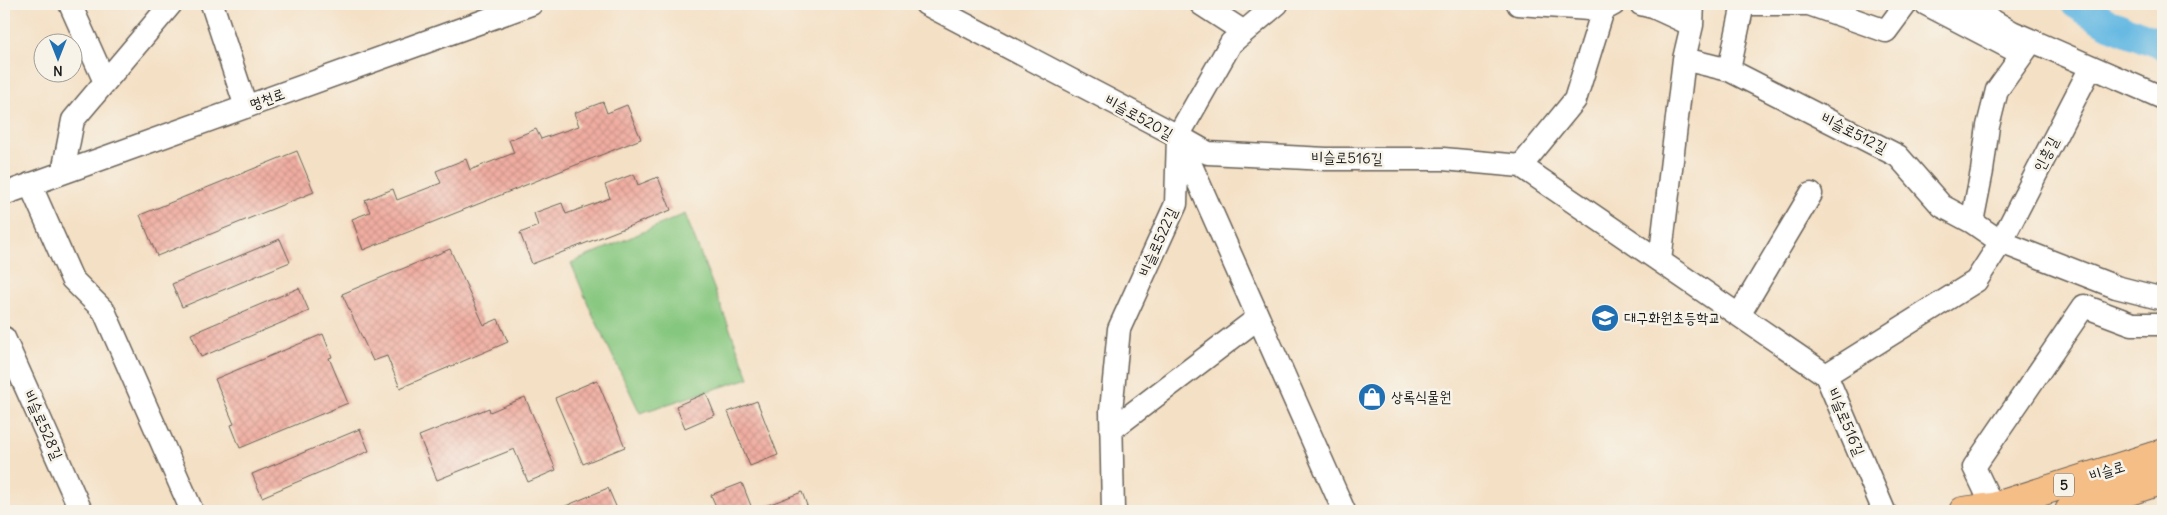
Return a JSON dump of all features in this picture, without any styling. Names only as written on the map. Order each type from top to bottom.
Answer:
[{"type":"main road","name":"비슬로","points":[[1963,511],[1993,507],[2163,453]]},
{"type":"main road","name":"비슬로","points":[[2069,511],[2163,480]]},
{"type":"street","points":[[70,4],[105,82]]},
{"type":"street","points":[[63,172],[73,120],[171,4]]},
{"type":"street","points":[[212,4],[246,107]]},
{"type":"street","name":"명천로","points":[[4,192],[531,4]]},
{"type":"street","name":"비슬로520길","points":[[926,4],[1178,136],[1344,511]]},
{"type":"street","points":[[1201,4],[1244,32]]},
{"type":"street","name":"비슬로522길","points":[[1113,511],[1111,411],[1119,329],[1176,204],[1178,136],[1231,43],[1277,4]]},
{"type":"street","points":[[1518,4],[1608,7],[1574,100],[1521,166]]},
{"type":"street","points":[[1641,4],[1693,14],[1684,59],[1660,261]]},
{"type":"street","points":[[1729,70],[1741,4],[1810,4],[1886,31],[1906,4]]},
{"type":"street","points":[[1926,4],[2027,47],[2091,67],[2163,98]]},
{"type":"street","points":[[1964,4],[2012,32],[2027,47]]},
{"type":"street","points":[[1972,222],[1988,126],[1997,90],[2027,47]]},
{"type":"street","name":"비슬로512길","points":[[1684,59],[1729,70],[1898,156],[1942,206],[1972,222],[2001,242],[2116,287],[2163,299]]},
{"type":"street","name":"인흥길","points":[[2001,242],[2091,67]]},
{"type":"street","name":"비슬로516길","points":[[1178,136],[1208,153],[1326,159],[1443,159],[1521,166],[1826,375],[1884,511]]},
{"type":"street","points":[[30,184],[72,279],[104,311],[192,511]]},
{"type":"street","points":[[1739,315],[1811,194]]},
{"type":"street","points":[[1826,375],[1976,281],[2001,242]]},
{"type":"street","points":[[1993,507],[1974,467],[2084,306],[2132,324],[2163,324]]},
{"type":"street","points":[[1111,430],[1258,318]]},
{"type":"street","name":"비슬로528길","points":[[4,338],[81,511]]},
{"type":"green space","points":[[685,214],[749,378],[640,413],[591,311],[571,263]]},
{"type":"building","points":[[603,102],[607,113],[627,105],[641,139],[363,250],[352,219],[370,212],[365,200],[393,189],[397,200],[441,183],[436,171],[466,159],[470,170],[514,153],[509,140],[536,129],[541,139],[579,126],[574,113]]},
{"type":"building","points":[[297,151],[314,192],[157,256],[140,215]]},
{"type":"building","points":[[634,174],[638,185],[658,177],[671,210],[532,264],[520,233],[538,226],[534,213],[562,203],[566,214],[610,198],[605,185]]},
{"type":"building","points":[[280,239],[290,262],[182,307],[172,284]]},
{"type":"building","points":[[450,249],[484,325],[498,319],[508,342],[400,388],[387,356],[373,361],[342,294]]},
{"type":"building","points":[[299,288],[309,311],[201,357],[191,334]]},
{"type":"building","points":[[323,334],[332,357],[329,358],[348,403],[240,448],[231,425],[234,424],[215,379]]},
{"type":"building","points":[[597,380],[625,447],[583,464],[555,398]]},
{"type":"building","points":[[706,393],[715,415],[685,428],[676,406]]},
{"type":"building","points":[[525,397],[556,470],[528,482],[514,449],[437,480],[419,436],[489,408],[490,412]]},
{"type":"building","points":[[757,401],[778,455],[750,466],[728,412]]},
{"type":"building","points":[[360,429],[369,451],[262,497],[252,474]]},
{"type":"building","points":[[742,483],[753,511],[718,511],[711,495]]},
{"type":"building","points":[[608,488],[618,511],[554,511]]},
{"type":"building","points":[[802,492],[809,511],[755,510]]},
{"type":"waterway","points":[[2076,4],[2107,23],[2163,45]]},
{"type":"place","name":"대구화원초등학교","points":[[1605,318]]},
{"type":"place","name":"상록식물원","points":[[1372,397]]}]
